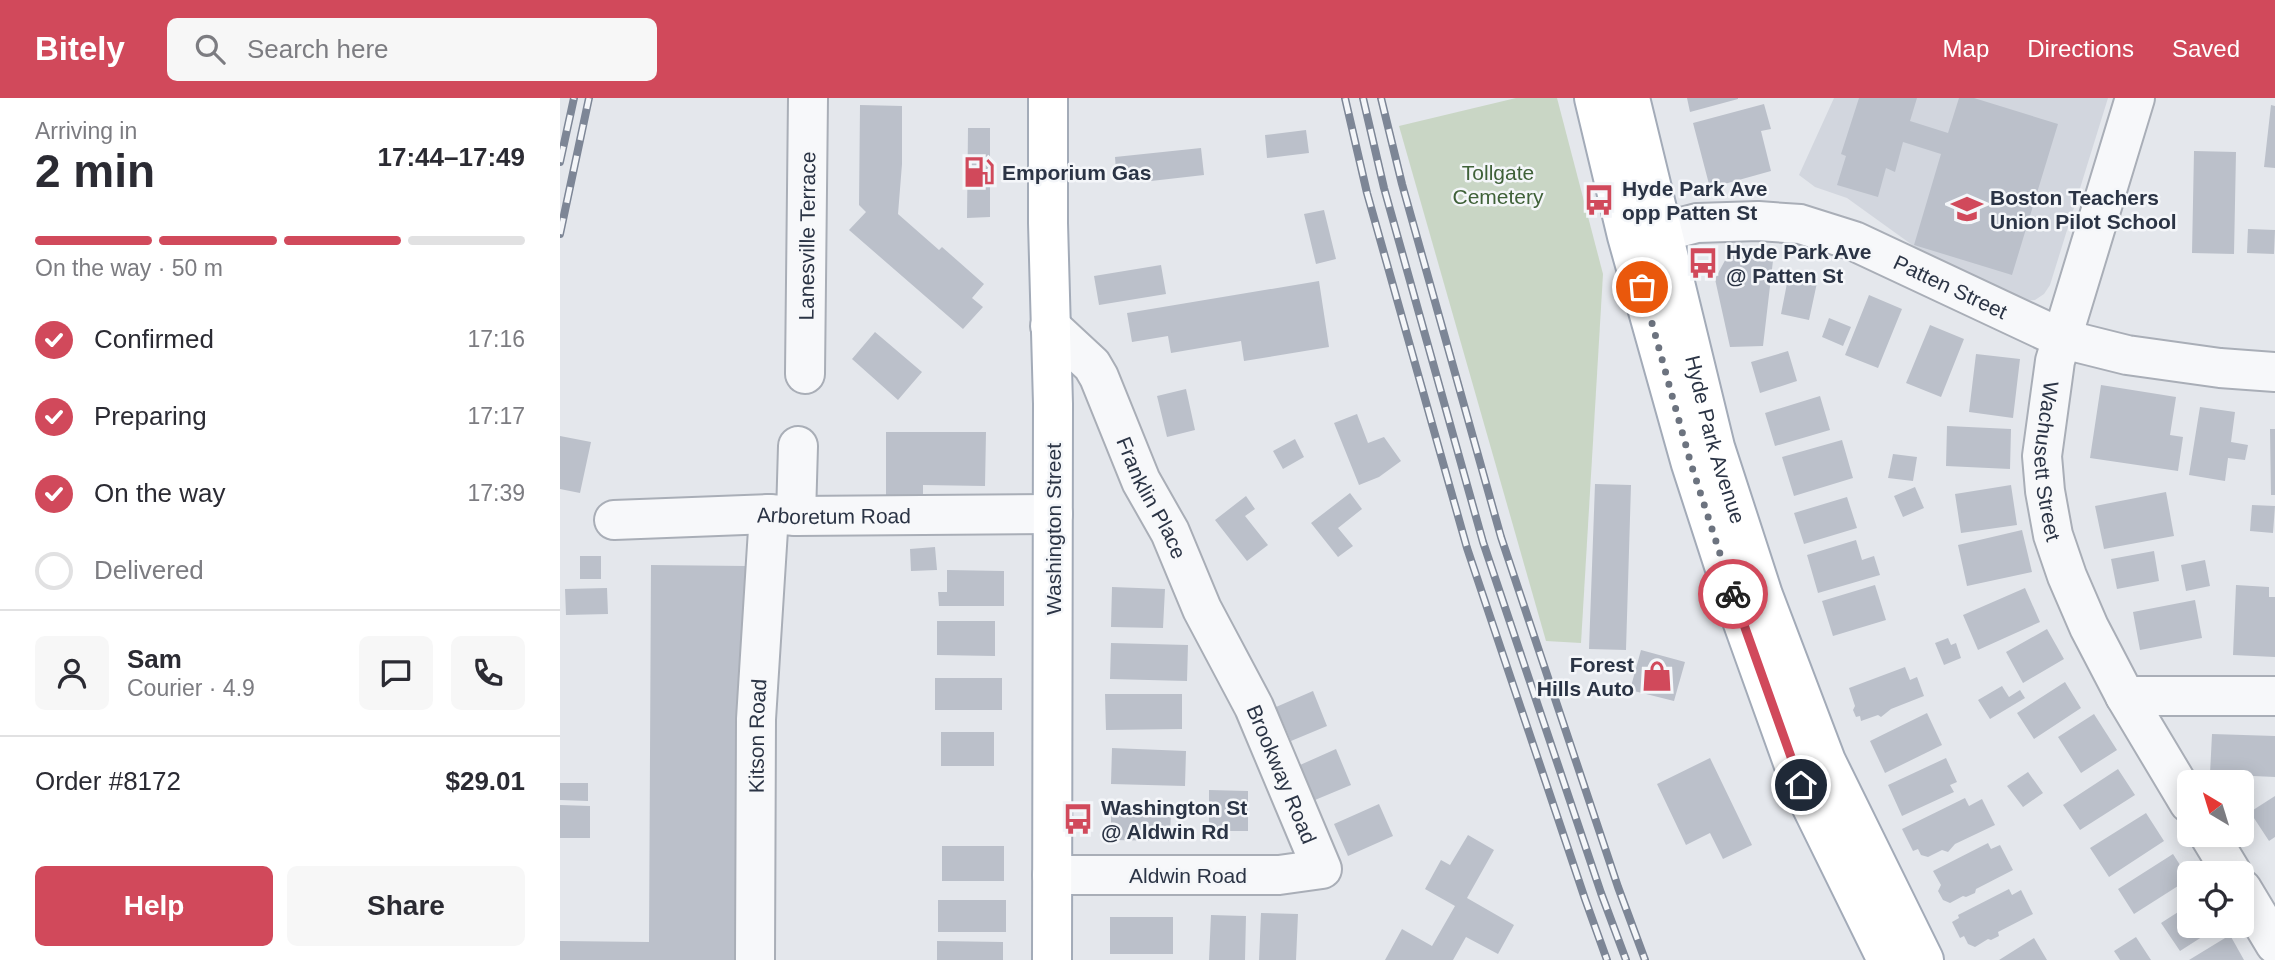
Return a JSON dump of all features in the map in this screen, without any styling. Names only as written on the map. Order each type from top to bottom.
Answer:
[{"type":"main road","name":"Washington Street","points":[[1048,98],[1053,514],[1052,960]]},
{"type":"main road","name":"Hyde Park Avenue","points":[[1594,98],[1645,234],[1763,595],[1801,785],[1887,960]]},
{"type":"main road","name":"Hyde Park Avenue","points":[[1630,98],[1645,234]]},
{"type":"main road","name":"Hyde Park Avenue","points":[[1779,680],[1826,761],[1924,960]]},
{"type":"street","name":"Lanesville Terrace","points":[[804,374],[808,98]]},
{"type":"street","name":"Wachusett Street","points":[[2135,98],[2055,360],[2042,456],[2053,535],[2067,576],[2089,627],[2125,696],[2177,783]]},
{"type":"street","name":"Patten Street","points":[[1645,234],[1697,223],[1758,221],[1800,224],[1829,232],[2063,339],[2127,355],[2220,368],[2275,372]]},
{"type":"street","name":"Franklin Place","points":[[1051,326],[1091,365],[1099,377],[1141,481],[1170,532],[1202,609],[1240,680]]},
{"type":"street","points":[[783,515],[798,446]]},
{"type":"street","name":"Arboretum Road","points":[[614,520],[783,515],[1053,514]]},
{"type":"street","name":"Kitson Road","points":[[755,960],[756,719],[783,515]]},
{"type":"street","name":"Brookway Road","points":[[1240,680],[1262,723],[1322,869]]},
{"type":"street","points":[[2125,696],[2275,696]]},
{"type":"street","name":"Aldwin Road","points":[[1052,875],[1279,875],[1322,869]]},
{"type":"street","points":[[2254,909],[2275,944]]},
{"type":"shaded area","name":"Boston Teachers Union Pilot School","points":[[1834,98],[2108,98],[2050,285],[2044,294],[2035,300],[2025,301],[1922,252],[1847,198],[1815,187],[1799,175]]},
{"type":"green space","name":"Tollgate Cemetery","points":[[1516,98],[1557,98],[1603,274],[1581,643],[1546,641],[1399,126]]},
{"type":"building","points":[[1687,98],[1738,98],[1738,99],[1690,112]]},
{"type":"building","points":[[1859,98],[1917,98],[1910,121],[1948,133],[1959,98],[1974,98],[2058,124],[2012,275],[1914,245],[1941,154],[1903,142],[1895,172],[1886,168],[1878,197],[1837,185],[1846,156],[1841,154]]},
{"type":"building","points":[[1764,104],[1771,129],[1761,131],[1771,171],[1710,188],[1693,123]]},
{"type":"building","points":[[860,105],[902,106],[902,164],[898,214],[939,250],[942,247],[984,284],[972,298],[983,307],[963,329],[849,230],[866,212],[859,205]]},
{"type":"building","points":[[2271,105],[2275,106],[2275,168],[2264,167]]},
{"type":"building","points":[[968,128],[990,128],[990,217],[967,218]]},
{"type":"building","points":[[1306,130],[1309,153],[1267,158],[1265,135]]},
{"type":"building","points":[[1201,148],[1204,175],[1151,181],[1149,167],[1116,171],[1115,157]]},
{"type":"building","points":[[2194,151],[2236,152],[2234,254],[2192,253]]},
{"type":"building","points":[[1324,210],[1336,259],[1316,264],[1304,214]]},
{"type":"building","points":[[2248,229],[2275,230],[2274,254],[2247,253]]},
{"type":"building","points":[[1774,252],[1763,346],[1730,347],[1715,279],[1729,253]]},
{"type":"building","points":[[1161,265],[1166,294],[1099,305],[1094,276]]},
{"type":"building","points":[[1789,273],[1818,278],[1809,320],[1781,314]]},
{"type":"building","points":[[1319,281],[1329,347],[1244,361],[1241,341],[1171,353],[1168,336],[1132,342],[1127,313]]},
{"type":"building","points":[[1869,295],[1902,309],[1878,368],[1845,355]]},
{"type":"building","points":[[1829,318],[1851,327],[1843,346],[1822,337]]},
{"type":"building","points":[[1930,325],[1964,339],[1941,397],[1906,383]]},
{"type":"building","points":[[875,332],[922,372],[898,400],[852,359]]},
{"type":"building","points":[[1788,351],[1797,381],[1760,393],[1751,362]]},
{"type":"building","points":[[1976,354],[2020,359],[2013,418],[1969,412]]},
{"type":"building","points":[[2101,385],[2176,397],[2170,435],[2183,437],[2178,471],[2090,458]]},
{"type":"building","points":[[1186,389],[1195,430],[1167,437],[1157,396]]},
{"type":"building","points":[[1820,396],[1830,430],[1775,446],[1765,413]]},
{"type":"building","points":[[2200,407],[2235,412],[2231,442],[2248,445],[2245,460],[2228,458],[2225,481],[2189,475]]},
{"type":"building","points":[[1357,414],[1368,443],[1384,437],[1401,461],[1379,477],[1359,485],[1334,423]]},
{"type":"building","points":[[1947,426],[2011,429],[2010,469],[1946,466]]},
{"type":"building","points":[[2270,429],[2275,429],[2275,495],[2271,495]]},
{"type":"building","points":[[886,432],[986,432],[985,486],[923,485],[923,497],[886,497]]},
{"type":"building","points":[[560,436],[591,442],[580,493],[560,489]]},
{"type":"building","points":[[1295,439],[1304,457],[1283,469],[1273,451]]},
{"type":"building","points":[[1842,440],[1853,478],[1794,496],[1782,457]]},
{"type":"building","points":[[1893,454],[1917,457],[1913,481],[1888,478]]},
{"type":"building","points":[[1595,484],[1631,485],[1626,650],[1589,649]]},
{"type":"building","points":[[2011,485],[2017,525],[1961,533],[1955,494]]},
{"type":"building","points":[[1915,487],[1924,508],[1903,517],[1894,496]]},
{"type":"building","points":[[2166,492],[2174,536],[2104,549],[2095,506]]},
{"type":"building","points":[[1350,493],[1362,509],[1338,528],[1353,546],[1338,557],[1311,523]]},
{"type":"building","points":[[1246,496],[1255,509],[1245,516],[1268,545],[1247,561],[1215,520]]},
{"type":"building","points":[[1847,497],[1857,528],[1804,544],[1794,513]]},
{"type":"building","points":[[2252,505],[2275,506],[2273,533],[2250,531]]},
{"type":"building","points":[[2022,530],[2032,572],[1967,586],[1958,545]]},
{"type":"building","points":[[1856,540],[1862,560],[1874,556],[1880,575],[1818,593],[1807,555]]},
{"type":"building","points":[[935,547],[937,570],[911,571],[910,549]]},
{"type":"building","points":[[2154,551],[2159,581],[2117,589],[2111,559]]},
{"type":"building","points":[[580,556],[601,556],[601,579],[580,579]]},
{"type":"building","points":[[2205,560],[2210,586],[2186,591],[2181,565]]},
{"type":"building","points":[[651,565],[746,566],[744,960],[560,960],[560,941],[649,942]]},
{"type":"building","points":[[947,570],[1004,571],[1004,606],[939,606],[938,592],[947,592]]},
{"type":"building","points":[[1875,585],[1886,620],[1833,636],[1822,601]]},
{"type":"building","points":[[2236,585],[2269,587],[2269,597],[2275,597],[2275,657],[2233,655]]},
{"type":"building","points":[[1112,587],[1165,589],[1163,628],[1111,627]]},
{"type":"building","points":[[607,588],[608,614],[566,615],[565,589]]},
{"type":"building","points":[[2025,588],[2040,622],[1978,650],[1963,615]]},
{"type":"building","points":[[2195,600],[2202,638],[2140,650],[2133,612]]},
{"type":"building","points":[[937,621],[995,621],[995,656],[937,655]]},
{"type":"building","points":[[2047,629],[2064,659],[2023,683],[2006,652]]},
{"type":"building","points":[[1948,638],[1951,645],[1956,643],[1961,658],[1944,665],[1935,643]]},
{"type":"building","points":[[1111,643],[1188,645],[1187,681],[1110,679]]},
{"type":"building","name":"Forest Hills Auto","points":[[1641,650],[1685,662],[1674,701],[1630,690]]},
{"type":"building","points":[[1905,667],[1910,680],[1917,677],[1924,696],[1891,709],[1881,717],[1878,715],[1861,721],[1860,716],[1856,717],[1849,688]]},
{"type":"building","points":[[935,678],[1002,678],[1002,710],[935,710]]},
{"type":"building","points":[[2065,682],[2081,708],[2034,739],[2017,713]]},
{"type":"building","points":[[2002,686],[2009,697],[2020,690],[2025,698],[1990,719],[1978,700]]},
{"type":"building","points":[[1313,691],[1327,726],[1291,741],[1276,707]]},
{"type":"building","points":[[1105,694],[1182,694],[1182,729],[1106,730]]},
{"type":"building","points":[[1927,713],[1942,745],[1885,773],[1870,741]]},
{"type":"building","points":[[2094,714],[2117,750],[2081,773],[2058,737]]},
{"type":"building","points":[[941,732],[994,732],[994,766],[941,766]]},
{"type":"building","points":[[2212,734],[2275,736],[2275,777],[2254,776],[2254,770],[2210,770]]},
{"type":"building","points":[[1112,748],[1186,751],[1185,786],[1111,784]]},
{"type":"building","points":[[1336,749],[1351,785],[1315,800],[1300,765]]},
{"type":"building","points":[[1710,758],[1752,845],[1723,859],[1710,833],[1686,845],[1657,784]]},
{"type":"building","points":[[1946,758],[1957,782],[1950,785],[1954,792],[1902,816],[1888,785]]},
{"type":"building","points":[[2118,769],[2135,795],[2080,830],[2063,805]]},
{"type":"building","points":[[2028,772],[2043,793],[2023,807],[2007,786]]},
{"type":"building","points":[[560,783],[588,783],[588,801],[560,800]]},
{"type":"building","points":[[1209,790],[1248,791],[1248,831],[1209,831]]},
{"type":"building","points":[[2275,796],[2275,837],[2269,841],[2254,818],[2254,809]]},
{"type":"building","points":[[1965,798],[1969,806],[1982,799],[1995,825],[1955,844],[1948,852],[1942,850],[1928,857],[1921,855],[1918,849],[1913,851],[1902,829]]},
{"type":"building","points":[[1379,804],[1393,836],[1348,856],[1334,824]]},
{"type":"building","points":[[560,805],[590,806],[590,838],[560,838]]},
{"type":"building","points":[[1111,805],[1171,807],[1170,841],[1111,840]]},
{"type":"building","points":[[2146,813],[2164,841],[2109,877],[2090,848]]},
{"type":"building","points":[[1468,835],[1494,850],[1467,898],[1514,925],[1498,954],[1466,937],[1453,960],[1385,960],[1402,929],[1432,946],[1455,906],[1425,889],[1441,860],[1450,865]]},
{"type":"building","points":[[1988,843],[1991,849],[2000,845],[2013,870],[1966,897],[1950,903],[1943,900],[1938,891],[1941,885],[1933,871]]},
{"type":"building","points":[[942,846],[1004,846],[1004,881],[942,881]]},
{"type":"building","points":[[2173,854],[2177,861],[2177,887],[2134,914],[2118,889]]},
{"type":"building","points":[[2009,889],[2012,895],[2021,890],[2033,914],[1998,932],[1999,936],[1975,947],[1968,944],[1964,936],[1960,938],[1952,922],[1959,918],[1958,915]]},
{"type":"building","points":[[938,900],[1006,900],[1006,932],[938,932]]},
{"type":"building","points":[[1261,913],[1298,914],[1296,960],[1259,960]]},
{"type":"building","points":[[2177,913],[2177,938],[2200,938],[2180,951],[2161,923]]},
{"type":"building","points":[[1211,915],[1246,916],[1245,960],[1209,960]]},
{"type":"building","points":[[1110,917],[1173,917],[1173,954],[1110,954]]},
{"type":"building","points":[[2136,937],[2151,960],[2120,960],[2114,951]]},
{"type":"building","points":[[2034,938],[2047,960],[1999,960]]},
{"type":"building","points":[[2225,938],[2232,938],[2244,960],[2189,960]]},
{"type":"building","points":[[937,941],[1003,942],[1003,960],[937,960]]},
{"type":"railway","points":[[560,162],[574,98]]},
{"type":"railway","points":[[560,234],[589,98]]},
{"type":"railway","points":[[1345,98],[1367,193],[1467,548],[1607,960]]},
{"type":"railway","points":[[1363,98],[1384,188],[1483,542],[1626,960]]},
{"type":"railway","points":[[1381,98],[1402,184],[1501,537],[1645,960]]},
{"type":"way so far","points":[[1642,287],[1691,464],[1733,594]]},
{"type":"place","name":"Emporium Gas","points":[[979,172]]},
{"type":"place","name":"Hyde Park Ave opp Patten St","points":[[1599,200]]},
{"type":"place","name":"Boston Teachers Union Pilot School","points":[[1967,209]]},
{"type":"place","name":"Hyde Park Ave @ Patten St","points":[[1703,263]]},
{"type":"place","name":"Forest Hills Auto","points":[[1657,676]]},
{"type":"place","name":"Washington St @ Aldwin Rd","points":[[1078,819]]},
{"type":"route","points":[[1733,594],[1801,785]]}]
